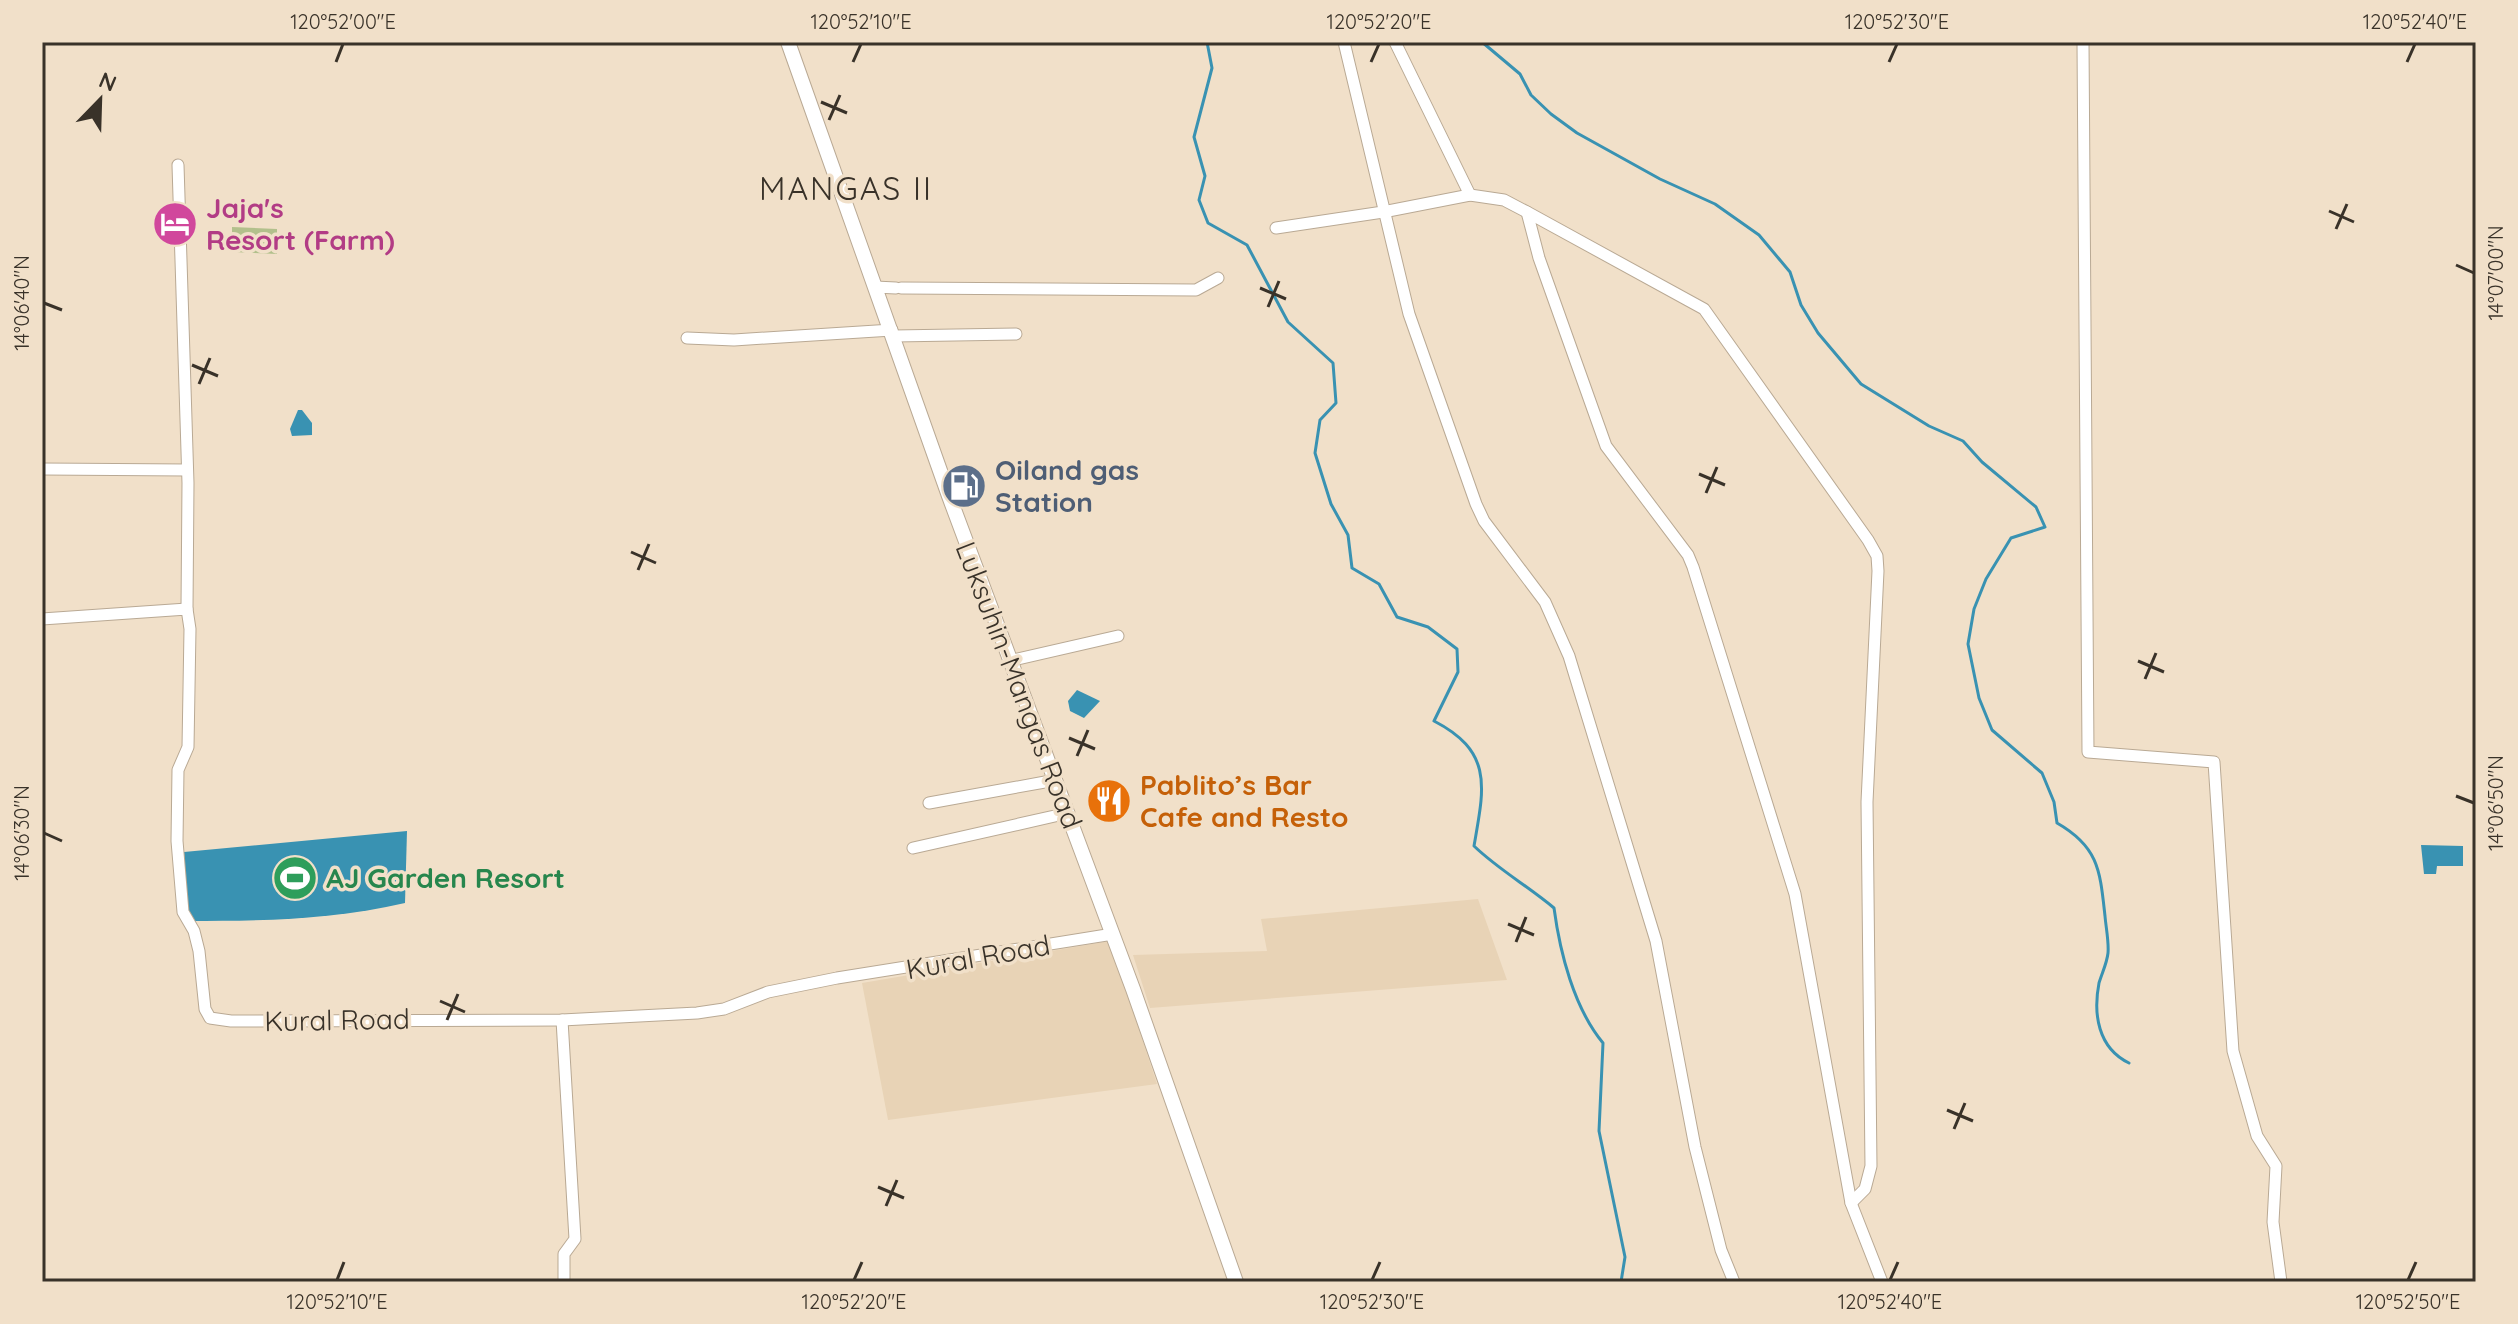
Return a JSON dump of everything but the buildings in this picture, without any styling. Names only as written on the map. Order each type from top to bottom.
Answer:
[{"type":"main road","name":"Luksuhin-Mangas Road","points":[[788,42],[1009,661],[1113,934],[1236,1282]]},
{"type":"street","points":[[1344,42],[1409,314],[1476,504],[1484,521],[1545,602],[1569,656],[1656,941],[1695,1147],[1721,1250],[1734,1282]]},
{"type":"street","points":[[1395,42],[1470,195]]},
{"type":"street","points":[[2083,42],[2088,752],[2214,762],[2233,1051],[2257,1136],[2276,1166],[2273,1222],[2281,1282]]},
{"type":"street","points":[[42,619],[187,609],[187,470],[178,165]]},
{"type":"street","points":[[1276,228],[1470,195],[1504,200],[1527,212],[1704,309],[1877,556],[1867,802],[1871,1166],[1865,1189],[1851,1203]]},
{"type":"street","points":[[1527,212],[1544,273],[1606,446],[1688,555],[1693,567],[1795,894],[1851,1203],[1882,1282]]},
{"type":"street","points":[[875,287],[1196,290],[1218,278]]},
{"type":"street","points":[[687,338],[734,340],[893,333],[1016,334]]},
{"type":"street","points":[[42,469],[187,470]]},
{"type":"street","name":"Kural Road","points":[[187,609],[190,629],[188,747],[178,770],[177,841],[183,912],[194,931],[205,1009],[210,1018],[231,1021],[562,1020],[724,1009],[768,992],[837,978],[1113,934]]},
{"type":"street","points":[[1009,661],[1118,636]]},
{"type":"street","points":[[929,803],[1056,780]]},
{"type":"street","points":[[913,848],[1068,813]]},
{"type":"street","points":[[562,1020],[575,1239],[564,1254],[564,1282]]},
{"type":"shaded area","points":[[1478,899],[1507,980],[1150,1008],[1133,955],[1267,951],[1261,919]]},
{"type":"shaded area","points":[[1110,941],[1157,1084],[888,1120],[862,983]]},
{"type":"green space","points":[[232,227],[277,229],[277,254],[232,252]]},
{"type":"water","points":[[298,410],[302,410],[312,423],[312,435],[292,436],[290,429]]},
{"type":"water","points":[[1077,690],[1100,701],[1084,718],[1070,711],[1068,701]]},
{"type":"water","name":"AJ Garden Resort","points":[[407,831],[405,903],[324,916],[188,921],[184,852]]},
{"type":"water","points":[[2421,845],[2463,846],[2463,866],[2437,866],[2436,874],[2424,874]]},
{"type":"waterway","points":[[1207,42],[1212,68],[1194,137],[1205,176],[1199,200],[1208,223],[1247,245],[1288,322],[1333,363],[1336,403],[1320,420],[1315,453],[1331,504],[1348,535],[1352,568],[1379,584],[1397,617],[1428,627],[1457,649],[1458,672],[1434,721],[1467,745],[1476,759],[1482,789],[1474,846],[1554,908],[1560,943],[1576,997],[1603,1043],[1599,1131],[1625,1257],[1621,1282]]},
{"type":"waterway","points":[[1482,42],[1520,74],[1531,95],[1577,133],[1660,179],[1715,204],[1759,235],[1790,272],[1801,305],[1818,333],[1861,384],[1929,426],[1963,441],[1982,462],[2036,507],[2045,527],[2011,538],[1986,579],[1974,609],[1968,644],[1979,698],[1992,730],[2042,773],[2054,802],[2057,823],[2082,841],[2095,862],[2108,949],[2097,995],[2098,1018],[2110,1049],[2129,1063]]},
{"type":"place","name":"Jaja's Resort (Farm)","points":[[175,224]]},
{"type":"place","name":"Oiland gas Station","points":[[964,486]]},
{"type":"place","name":"Pablito’s Bar Cafe and Resto","points":[[1109,801]]},
{"type":"place","name":"AJ Garden Resort","points":[[295,878]]},
{"type":"district","name":"MANGAS II","points":[[846,189]]}]
